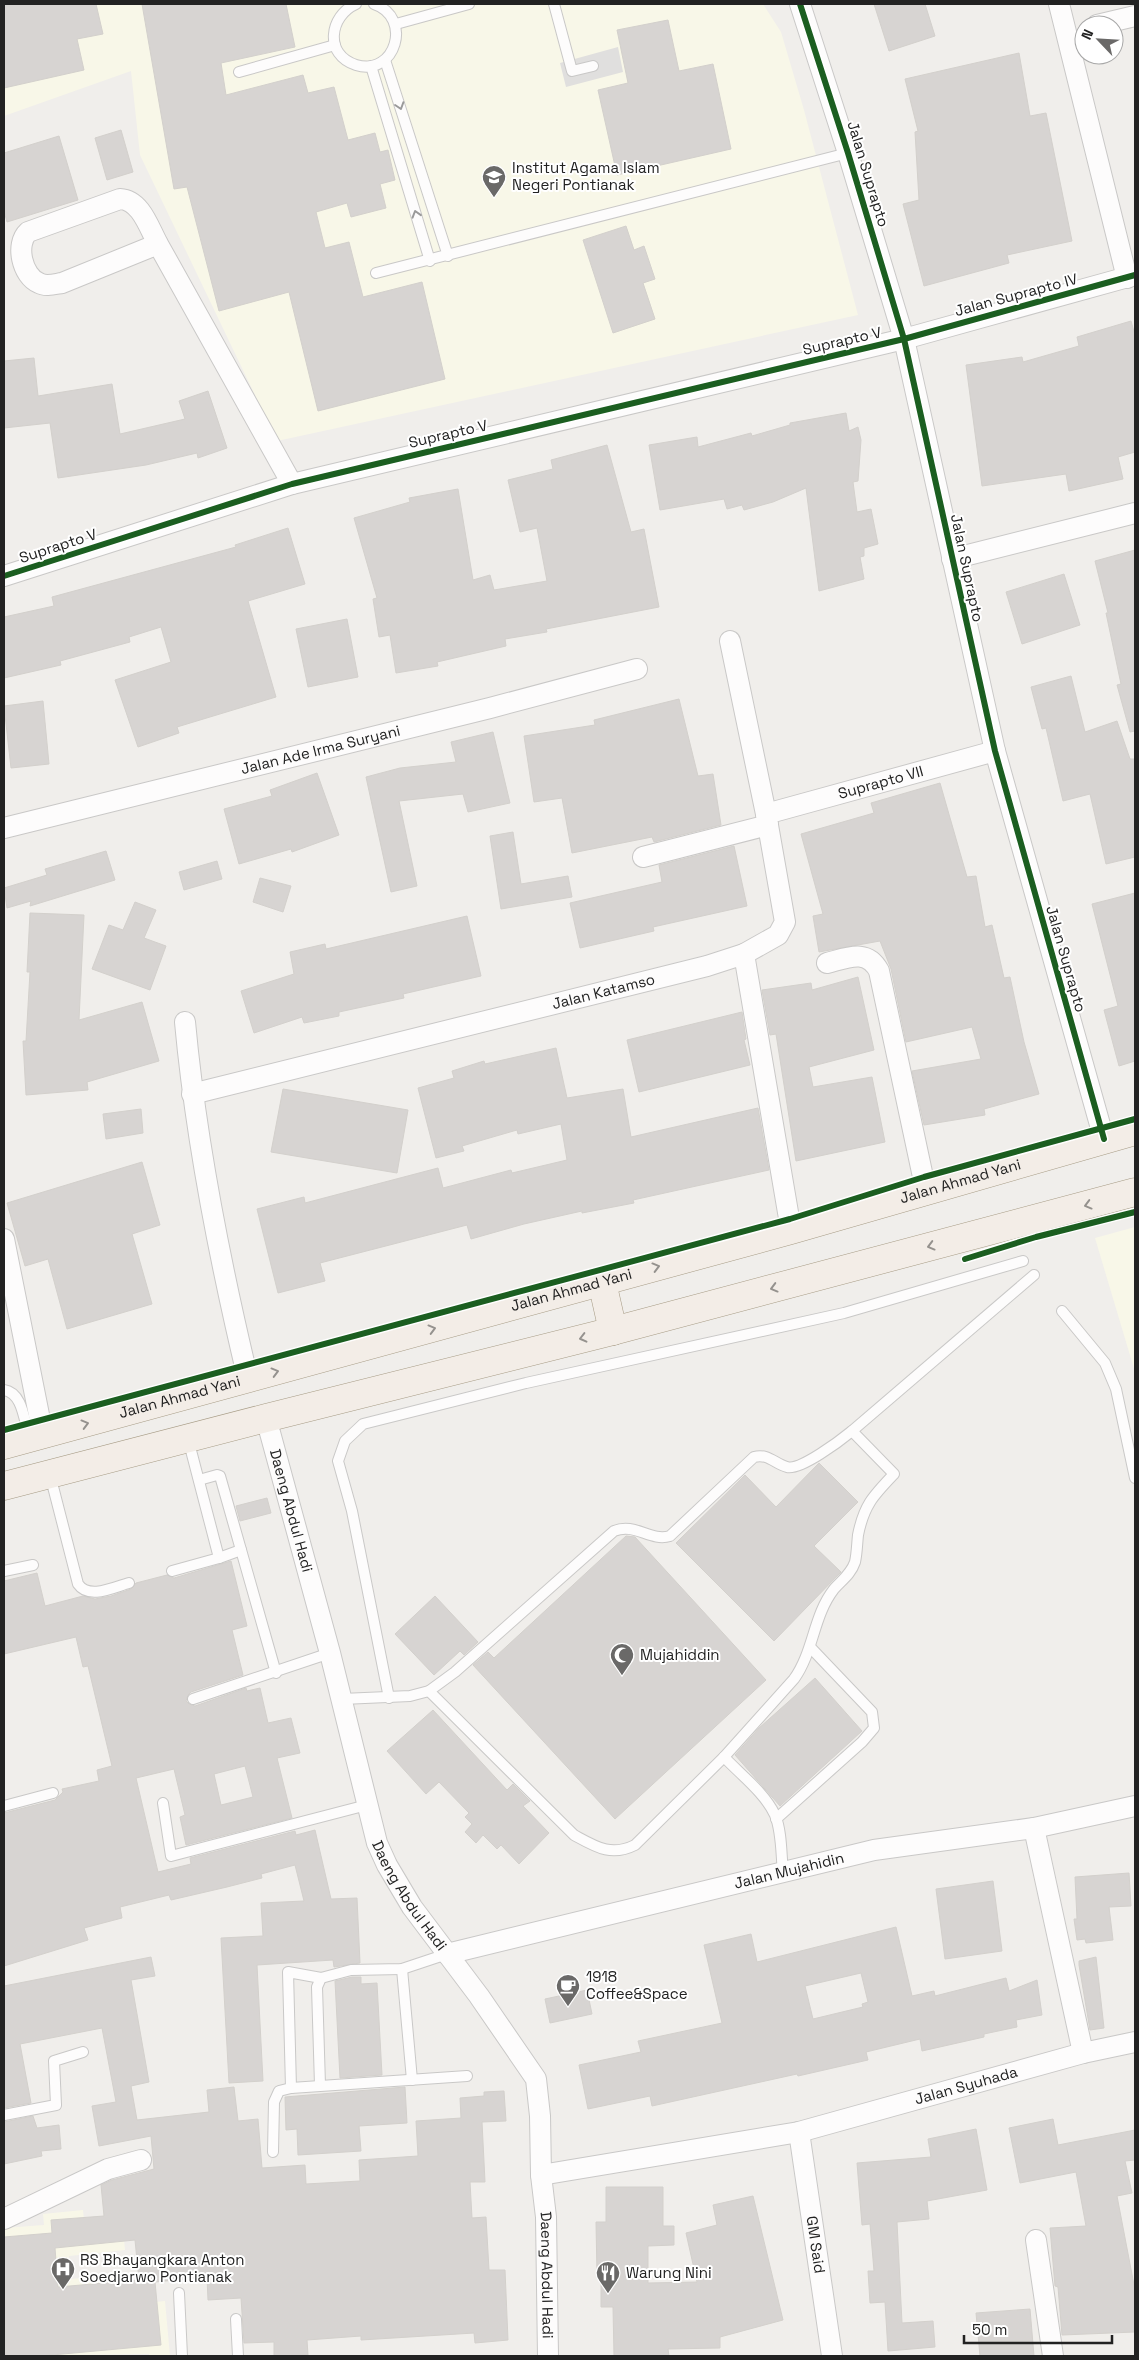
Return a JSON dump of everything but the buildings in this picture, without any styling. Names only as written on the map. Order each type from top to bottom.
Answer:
[{"type":"main road","name":"Jalan Ahmad Yani","points":[[26,1440],[791,1230],[1135,1130]]},
{"type":"main road","points":[[4,1486],[612,1331],[1135,1192]]},
{"type":"main road","points":[[602,1282],[612,1331]]},
{"type":"street","name":"Jalan Suprapto","points":[[800,4],[848,153],[904,339],[995,751],[1104,1139]]},
{"type":"street","points":[[1059,4],[1074,28]]},
{"type":"street","points":[[1083,65],[1131,277]]},
{"type":"street","points":[[158,244],[62,283],[49,285],[42,285],[31,278],[20,247],[23,237],[28,232],[120,199],[130,201],[138,207],[292,484]]},
{"type":"street","name":"Jalan Suprapto IV","points":[[904,339],[1131,277]]},
{"type":"street","name":"Suprapto V","points":[[4,576],[292,484],[904,339]]},
{"type":"street","points":[[952,559],[1135,513]]},
{"type":"street","name":"Jalan Katamso","points":[[192,1094],[707,966],[744,954],[778,935],[784,926],[784,916],[767,819],[730,641]]},
{"type":"street","name":"Jalan Ade Irma Suryani","points":[[4,828],[637,669]]},
{"type":"street","name":"Suprapto VII","points":[[643,857],[995,751]]},
{"type":"street","points":[[744,954],[791,1230]]},
{"type":"street","points":[[827,963],[862,956],[871,959],[879,971],[926,1190]]},
{"type":"street","points":[[185,1022],[192,1094],[223,1268],[248,1379]]},
{"type":"street","points":[[4,1239],[26,1440]]},
{"type":"street","name":"Daeng Abdul Hadi","points":[[266,1418],[330,1653],[377,1843],[387,1865],[419,1919],[479,1996],[536,2079],[540,2116],[541,2175],[546,2217],[548,2356]]},
{"type":"street","name":"Jalan Mujahidin","points":[[447,1954],[874,1850],[1034,1828],[1135,1806]]},
{"type":"street","points":[[1034,1828],[1084,2053]]},
{"type":"street","name":"Jalan Syuhada","points":[[541,2175],[799,2132],[1084,2053],[1135,2042]]},
{"type":"street","name":"GM Said","points":[[799,2132],[832,2356]]},
{"type":"street","points":[[4,2219],[108,2169],[141,2160]]},
{"type":"street","points":[[1036,2240],[1053,2356]]},
{"type":"lane","points":[[356,4],[342,8],[335,24],[335,45],[349,62],[356,65],[371,66],[385,60],[395,46],[397,35],[396,24],[388,12],[374,4]]},
{"type":"lane","points":[[396,24],[455,6],[470,4]]},
{"type":"lane","points":[[554,4],[572,71],[593,66]]},
{"type":"lane","points":[[238,72],[335,45]]},
{"type":"lane","points":[[385,60],[448,256]]},
{"type":"lane","points":[[371,66],[430,261]]},
{"type":"lane","points":[[376,273],[430,261],[848,153]]},
{"type":"lane","points":[[389,1698],[352,1511],[338,1461],[345,1441],[363,1424],[535,1381],[844,1313],[1023,1261]]},
{"type":"lane","points":[[342,1699],[389,1698],[410,1696],[429,1691],[455,1672],[614,1531],[622,1528],[634,1528],[655,1537],[670,1536],[754,1457],[762,1456],[787,1467],[795,1467],[852,1431],[1034,1275]]},
{"type":"lane","points":[[1062,1311],[1105,1363],[1118,1398],[1135,1478]]},
{"type":"lane","points":[[4,1390],[16,1396],[20,1403],[26,1440]]},
{"type":"lane","points":[[429,1691],[574,1835],[604,1849],[616,1852],[635,1845],[724,1757],[802,1668],[820,1612],[834,1589],[847,1576],[855,1561],[864,1512],[871,1498],[894,1474],[852,1431]]},
{"type":"lane","points":[[187,1438],[219,1558]]},
{"type":"lane","points":[[50,1474],[78,1584],[81,1589],[91,1593],[129,1583]]},
{"type":"lane","points":[[198,1480],[217,1475],[220,1476],[276,1672]]},
{"type":"lane","points":[[172,1571],[241,1550]]},
{"type":"lane","points":[[4,1571],[33,1565]]},
{"type":"lane","points":[[776,1819],[862,1742],[874,1728],[872,1712],[810,1648]]},
{"type":"lane","points":[[193,1699],[330,1653]]},
{"type":"lane","points":[[724,1757],[767,1802],[776,1819],[783,1872]]},
{"type":"lane","points":[[4,1806],[53,1793]]},
{"type":"lane","points":[[163,1802],[170,1856],[367,1805]]},
{"type":"lane","points":[[291,2088],[288,1972],[321,1978],[351,1970],[402,1969],[447,1954]]},
{"type":"lane","points":[[402,1969],[412,2080]]},
{"type":"lane","points":[[320,2085],[317,1987],[321,1978]]},
{"type":"lane","points":[[4,2115],[56,2105],[54,2061],[83,2052]]},
{"type":"lane","points":[[273,2152],[274,2102],[279,2091],[320,2085],[467,2076]]},
{"type":"lane","points":[[179,2293],[182,2356]]},
{"type":"lane","points":[[236,2319],[238,2356]]},
{"type":"shaded area","name":"Institut Agama Islam Negeri Pontianak","points":[[4,4],[763,4],[781,32],[804,110],[858,315],[277,441],[140,155],[131,71],[4,116]]},
{"type":"shaded area","points":[[618,47],[623,72],[566,87],[560,63]]},
{"type":"shaded area","points":[[1135,1227],[1135,1372],[1095,1238]]},
{"type":"shaded area","name":"RS Bhayangkara Anton Soedjarwo Pontianak","points":[[83,2210],[84,2220],[122,2217],[125,2250],[69,2256],[71,2279],[121,2274],[124,2305],[165,2301],[170,2356],[149,2356],[149,2354],[4,2356],[4,2228],[44,2225],[43,2214]]},
{"type":"cycle path","points":[[800,4],[848,153],[904,339],[995,751],[1104,1139]]},
{"type":"cycle path","points":[[4,576],[292,484],[904,339],[1135,275]]},
{"type":"cycle path","points":[[4,1430],[790,1219],[924,1177],[1135,1119]]},
{"type":"cycle path","points":[[965,1259],[1036,1237],[1135,1212]]},
{"type":"place","name":"Institut Agama Islam Negeri Pontianak","points":[[494,198]]},
{"type":"place","name":"Mujahiddin","points":[[622,1676]]},
{"type":"place","name":"1918 Coffee&Space","points":[[568,2007]]},
{"type":"place","name":"RS Bhayangkara Anton Soedjarwo Pontianak","points":[[63,2290]]},
{"type":"place","name":"Warung Nini","points":[[608,2294]]}]
